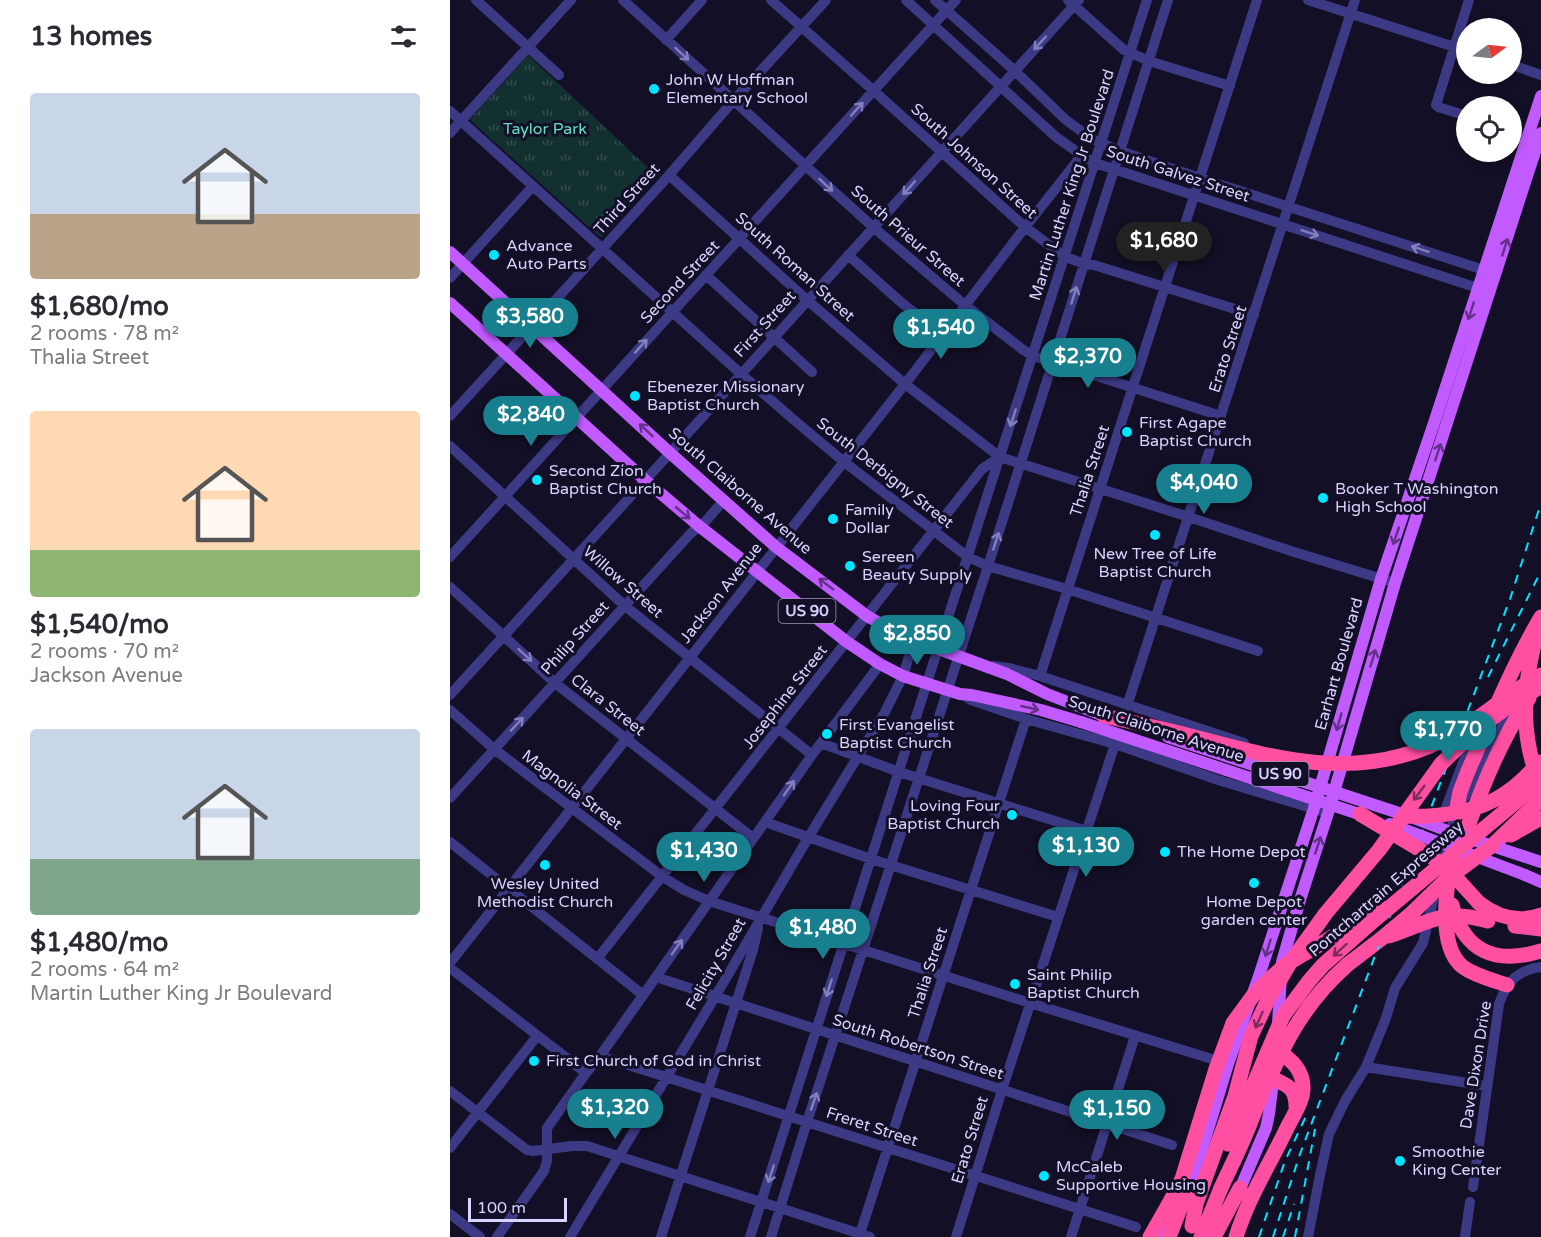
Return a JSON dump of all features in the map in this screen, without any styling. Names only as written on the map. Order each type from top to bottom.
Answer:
[{"type":"highway","points":[[1457,808],[1468,771],[1527,640],[1541,619]]},
{"type":"highway","points":[[1541,619],[1525,697],[1529,747],[1534,769],[1541,783]]},
{"type":"highway","points":[[1104,716],[1280,758],[1333,763],[1369,762],[1405,756],[1432,746],[1453,735],[1541,675]]},
{"type":"highway","points":[[1507,985],[1465,969],[1458,963],[1447,935],[1448,881],[1490,769],[1519,714],[1541,685]]},
{"type":"highway","points":[[1196,1234],[1196,1204],[1235,1096],[1251,1036],[1282,976],[1326,913],[1379,850],[1441,764],[1475,731],[1541,685]]},
{"type":"highway","points":[[1408,816],[1451,814],[1485,805],[1518,785],[1541,760]]},
{"type":"highway","name":"Pontchartrain Expressway","points":[[1196,1234],[1283,1016],[1298,994],[1323,965],[1416,885],[1541,783]]},
{"type":"highway","name":"Pontchartrain Expressway","points":[[1196,1234],[1221,1188],[1267,1081],[1292,1030],[1313,999],[1335,976],[1412,913],[1448,879],[1492,845],[1541,799]]},
{"type":"highway","points":[[1360,814],[1429,855],[1449,870],[1479,903],[1495,913],[1517,919],[1541,915]]},
{"type":"highway","points":[[1492,845],[1541,818]]},
{"type":"highway","points":[[1448,881],[1450,898],[1459,926],[1468,939],[1480,949],[1504,957],[1541,951]]},
{"type":"highway","points":[[1169,1237],[1182,1179],[1216,1069],[1233,1023],[1255,993],[1285,965],[1416,885]]},
{"type":"highway","points":[[1381,939],[1438,918],[1451,916],[1467,916],[1507,925],[1541,929]]},
{"type":"highway","points":[[1236,1237],[1303,1090],[1296,1065],[1290,1058],[1276,1050]]},
{"type":"highway","points":[[1274,1079],[1289,1086],[1294,1093],[1296,1103],[1294,1113]]},
{"type":"highway","points":[[1214,1237],[1240,1188]]},
{"type":"highway","points":[[1150,1237],[1178,1198]]},
{"type":"main road","name":"Earhart Boulevard","points":[[1159,1237],[1202,1149],[1314,808],[1381,579],[1455,379],[1485,290],[1520,179],[1541,96]]},
{"type":"main road","name":"Earhart Boulevard","points":[[1520,179],[1541,134]]},
{"type":"main road","name":"South Claiborne Avenue","points":[[450,252],[776,547],[867,616],[914,640],[1007,674],[1047,694],[1083,716],[1541,881]]},
{"type":"main road","name":"South Claiborne Avenue","points":[[450,303],[699,526],[847,642],[903,676],[954,692],[1041,710],[1083,716],[1104,716],[1541,862]]},
{"type":"main road","name":"Earhart Boulevard","points":[[1223,1237],[1240,1188],[1266,1128],[1274,1079],[1282,962],[1455,379]]},
{"type":"main road","points":[[1274,1079],[1230,1060],[1252,1043],[1266,1044],[1276,1050]]},
{"type":"main road","points":[[1214,1109],[1230,1104],[1253,1107],[1263,1115],[1266,1128]]},
{"type":"street","points":[[476,0],[559,75]]},
{"type":"street","points":[[450,133],[571,0]]},
{"type":"street","name":"South Prieur Street","points":[[623,0],[873,227],[965,305],[1022,349],[1033,356],[1221,416]]},
{"type":"street","points":[[666,40],[702,0]]},
{"type":"street","name":"South Johnson Street","points":[[771,0],[1024,227],[1064,256],[1254,315]]},
{"type":"street","name":"Third Street","points":[[450,416],[826,0]]},
{"type":"street","name":"South Galvez Street","points":[[906,0],[1056,137],[1095,163],[1485,290]]},
{"type":"street","name":"South Galvez Street","points":[[934,0],[1015,71],[1066,120],[1101,143],[1200,178],[1490,272]]},
{"type":"street","name":"Second Street","points":[[450,557],[956,0]]},
{"type":"street","name":"Martin Luther King Jr Boulevard","points":[[750,1237],[1147,0]]},
{"type":"street","points":[[771,1237],[919,778],[954,692],[958,656],[1168,0]]},
{"type":"street","name":"Thalia Street","points":[[1040,676],[1257,0]]},
{"type":"street","points":[[1308,0],[1454,47]]},
{"type":"street","name":"Erato Street","points":[[1127,706],[1355,0]]},
{"type":"street","points":[[1456,113],[1436,105],[1468,0]]},
{"type":"street","points":[[1073,2],[1119,47],[1131,54],[1230,86]]},
{"type":"street","name":"First Street","points":[[450,695],[1001,87],[1073,2]]},
{"type":"street","points":[[1522,68],[1541,75]]},
{"type":"street","name":"South Derbigny Street","points":[[450,111],[741,374],[843,461],[968,557],[988,566],[1258,651]]},
{"type":"street","name":"Jackson Avenue","points":[[450,965],[1082,155]]},
{"type":"street","name":"South Roman Street","points":[[669,175],[807,300],[905,384],[1000,457],[1395,583]]},
{"type":"street","points":[[450,278],[533,186]]},
{"type":"street","points":[[848,255],[903,304],[943,334]]},
{"type":"street","points":[[706,276],[812,372]]},
{"type":"street","name":"Willow Street","points":[[450,446],[625,606],[812,755]]},
{"type":"street","name":"Josephine Street","points":[[597,959],[982,469],[1000,457]]},
{"type":"street","name":"Philip Street","points":[[450,798],[723,500]]},
{"type":"street","name":"Clara Street","points":[[450,587],[555,683],[753,838]]},
{"type":"street","name":"Felicity Street","points":[[570,1237],[885,712],[903,676],[914,640]]},
{"type":"street","points":[[1431,907],[1428,862],[1464,760],[1502,681],[1516,672],[1541,649]]},
{"type":"street","points":[[497,1237],[544,1171],[547,1161],[547,1128],[812,755],[880,664]]},
{"type":"street","name":"South Claiborne Avenue","points":[[983,664],[1040,676],[1339,773]]},
{"type":"street","points":[[1308,1237],[1329,1134],[1345,1101],[1366,1067],[1386,1018],[1395,988],[1423,944],[1457,808],[1467,794],[1514,703],[1541,665]]},
{"type":"street","name":"South Claiborne Avenue","points":[[954,692],[1026,719],[1115,744],[1218,780],[1328,813]]},
{"type":"street","name":"Magnolia Street","points":[[450,710],[494,749],[571,809],[684,890],[709,901],[1135,1036],[1230,1060]]},
{"type":"street","name":"Thalia Street","points":[[863,1236],[915,1062],[1026,719]]},
{"type":"street","points":[[821,743],[899,772],[1087,831]]},
{"type":"street","name":"Erato Street","points":[[956,1237],[1115,744]]},
{"type":"street","points":[[765,822],[872,859],[1058,917]]},
{"type":"street","points":[[450,842],[643,994]]},
{"type":"street","points":[[661,1237],[753,950],[761,917]]},
{"type":"street","points":[[450,965],[585,1073]]},
{"type":"street","points":[[1507,985],[1528,969],[1541,967]]},
{"type":"street","name":"South Robertson Street","points":[[656,977],[1172,1144]]},
{"type":"street","name":"Dave Dixon Drive","points":[[1473,1187],[1499,1004],[1507,985]]},
{"type":"street","points":[[450,1148],[537,1036]]},
{"type":"street","points":[[1071,1237],[1135,1036]]},
{"type":"street","name":"Freret Street","points":[[600,1056],[1136,1227]]},
{"type":"street","points":[[1366,1067],[1487,1086]]},
{"type":"street","points":[[450,1091],[521,1148],[533,1151],[581,1145],[863,1236]]},
{"type":"street","points":[[1466,1237],[1470,1202]]},
{"type":"street","points":[[450,1214],[480,1237]]},
{"type":"green space","name":"Taylor Park","points":[[528,55],[657,176],[602,237],[471,121],[471,118]]},
{"type":"railway","points":[[1273,1237],[1300,1154],[1510,599],[1541,503]]},
{"type":"railway","points":[[1488,677],[1541,571]]},
{"type":"railway","points":[[1259,1237],[1285,1161],[1307,1114]]},
{"type":"railway","points":[[1295,1237],[1315,1129]]},
{"type":"railway","points":[[1283,1237],[1294,1204]]},
{"type":"place","name":"John W Hoffman Elementary School","points":[[654,89]]},
{"type":"place","name":"Advance Auto Parts","points":[[494,255]]},
{"type":"place","name":"Ebenezer Missionary Baptist Church","points":[[635,396]]},
{"type":"place","name":"First Agape Baptist Church","points":[[1127,432]]},
{"type":"place","name":"Second Zion Baptist Church","points":[[537,480]]},
{"type":"place","name":"Booker T Washington High School","points":[[1323,498]]},
{"type":"place","name":"Family Dollar","points":[[833,519]]},
{"type":"place","name":"New Tree of Life Baptist Church","points":[[1155,535]]},
{"type":"place","name":"Sereen Beauty Supply","points":[[850,566]]},
{"type":"place","name":"First Evangelist Baptist Church","points":[[827,734]]},
{"type":"place","name":"Loving Four Baptist Church","points":[[1012,815]]},
{"type":"place","name":"The Home Depot","points":[[1165,852]]},
{"type":"place","name":"Wesley United Methodist Church","points":[[545,865]]},
{"type":"place","name":"Home Depot garden center","points":[[1254,883]]},
{"type":"place","name":"Saint Philip Baptist Church","points":[[1015,984]]},
{"type":"place","name":"First Church of God in Christ","points":[[534,1061]]},
{"type":"place","name":"Smoothie King Center","points":[[1400,1161]]},
{"type":"place","name":"McCaleb Supportive Housing","points":[[1044,1176]]}]
